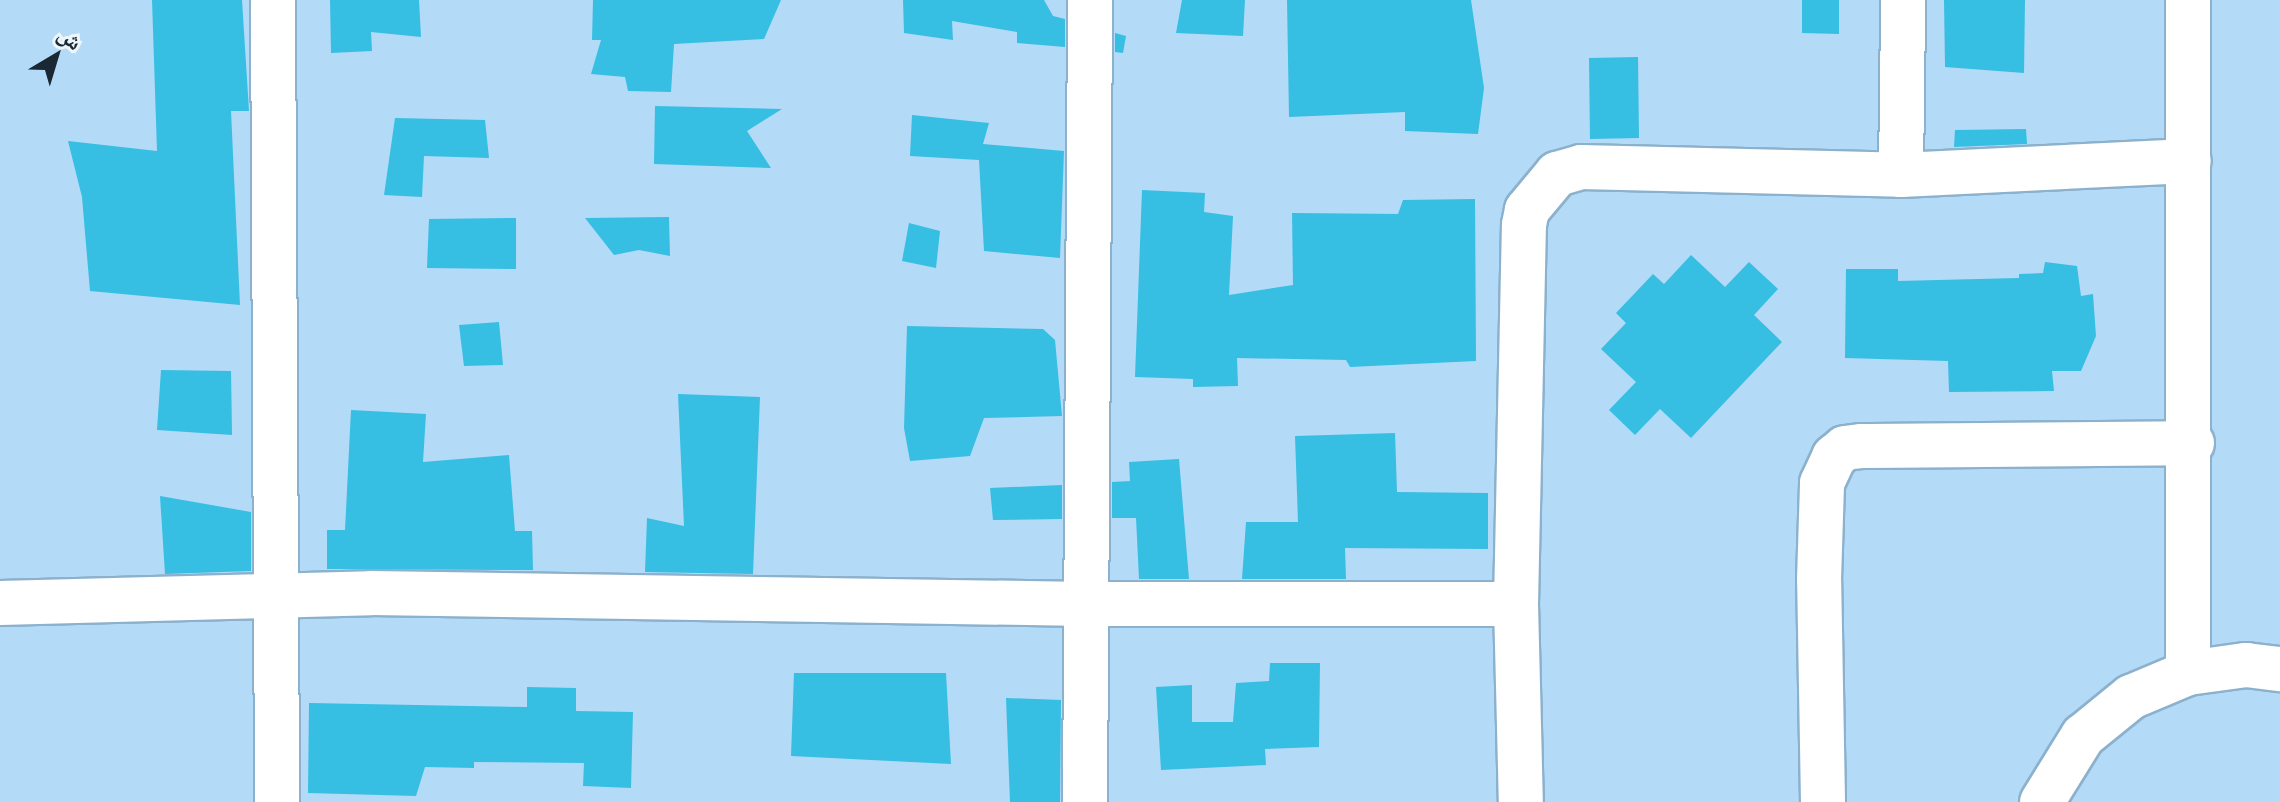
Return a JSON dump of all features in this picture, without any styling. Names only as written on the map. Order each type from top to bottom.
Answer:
[{"type":"street","points":[[273,0],[277,802]]},
{"type":"street","points":[[1085,802],[1090,0]]},
{"type":"street","points":[[1901,175],[1903,0]]},
{"type":"street","points":[[2188,0],[2192,443],[2188,673]]},
{"type":"street","points":[[1521,802],[1516,604],[1524,225],[1527,210],[1549,180],[1581,167],[1901,175],[2189,161]]},
{"type":"street","points":[[1823,802],[1819,565],[1822,483],[1834,457],[1845,448],[1862,446],[2192,443]]},
{"type":"street","points":[[0,603],[276,594],[1087,604],[1516,604]]},
{"type":"street","points":[[2042,802],[2083,736],[2131,697],[2188,673],[2246,665],[2280,669]]},
{"type":"building","points":[[152,0],[242,0],[249,111],[231,111],[240,305],[90,291],[82,197],[68,141],[157,151]]},
{"type":"building","points":[[330,0],[419,0],[421,37],[371,32],[372,51],[331,53]]},
{"type":"building","points":[[593,0],[781,0],[764,39],[674,44],[671,92],[628,91],[625,77],[591,74],[601,40],[592,40]]},
{"type":"building","points":[[903,0],[1044,0],[1053,16],[1065,19],[1065,47],[1017,43],[1017,32],[952,21],[953,40],[904,33]]},
{"type":"building","points":[[1182,0],[1245,0],[1243,36],[1176,33]]},
{"type":"building","points":[[1287,0],[1471,0],[1484,88],[1478,134],[1405,131],[1405,112],[1289,117]]},
{"type":"building","points":[[1802,0],[1839,0],[1839,34],[1802,33]]},
{"type":"building","points":[[1944,0],[2025,0],[2024,73],[1945,67]]},
{"type":"building","points":[[1115,33],[1126,36],[1123,53],[1115,52]]},
{"type":"building","points":[[1638,57],[1639,138],[1590,139],[1589,58]]},
{"type":"building","points":[[655,106],[782,109],[747,131],[771,168],[654,164]]},
{"type":"building","points":[[912,115],[989,123],[983,144],[1064,151],[1060,258],[984,251],[979,160],[910,156]]},
{"type":"building","points":[[395,118],[485,120],[489,158],[424,156],[422,197],[384,195]]},
{"type":"building","points":[[2026,129],[2027,144],[1954,147],[1955,130]]},
{"type":"building","points":[[1142,190],[1205,193],[1204,212],[1233,216],[1229,295],[1293,285],[1292,213],[1398,214],[1403,200],[1475,199],[1476,361],[1350,367],[1346,360],[1237,358],[1238,386],[1193,387],[1193,379],[1135,377]]},
{"type":"building","points":[[669,217],[670,256],[639,250],[614,255],[585,218]]},
{"type":"building","points":[[516,218],[516,269],[427,268],[429,219]]},
{"type":"building","points":[[909,223],[940,231],[936,268],[902,261]]},
{"type":"building","points":[[1691,255],[1725,287],[1749,262],[1778,289],[1754,315],[1782,342],[1691,438],[1660,409],[1635,435],[1609,410],[1636,382],[1601,349],[1626,323],[1616,313],[1653,274],[1664,284]]},
{"type":"building","points":[[2045,262],[2077,266],[2081,296],[2093,294],[2096,336],[2081,371],[2052,371],[2054,391],[1949,392],[1948,361],[1845,358],[1846,269],[1898,269],[1898,281],[2019,278],[2019,274],[2043,273]]},
{"type":"building","points":[[499,322],[503,365],[464,366],[459,325]]},
{"type":"building","points":[[907,326],[1043,329],[1055,340],[1062,416],[984,418],[970,456],[910,461],[904,428]]},
{"type":"building","points":[[161,370],[231,371],[232,435],[157,430]]},
{"type":"building","points":[[678,394],[760,397],[753,574],[645,572],[647,518],[684,526]]},
{"type":"building","points":[[351,410],[426,414],[423,462],[509,455],[515,531],[532,531],[533,570],[327,569],[327,530],[345,530]]},
{"type":"building","points":[[1395,433],[1397,492],[1488,493],[1488,549],[1345,548],[1346,579],[1242,579],[1246,522],[1298,522],[1295,436]]},
{"type":"building","points":[[1179,459],[1189,579],[1139,579],[1136,518],[1112,518],[1112,482],[1130,481],[1129,462]]},
{"type":"building","points":[[1062,485],[1062,519],[993,520],[990,488]]},
{"type":"building","points":[[160,496],[251,512],[251,571],[165,574]]},
{"type":"building","points":[[1270,663],[1320,663],[1319,747],[1265,749],[1266,765],[1161,770],[1156,687],[1192,685],[1192,722],[1233,722],[1236,683],[1269,681]]},
{"type":"building","points":[[794,673],[946,673],[951,764],[791,756]]},
{"type":"building","points":[[527,687],[576,688],[576,711],[633,712],[631,788],[583,786],[584,763],[474,762],[474,768],[425,767],[416,796],[308,793],[309,703],[527,707]]},
{"type":"building","points":[[1006,698],[1061,700],[1060,802],[1010,802]]}]
